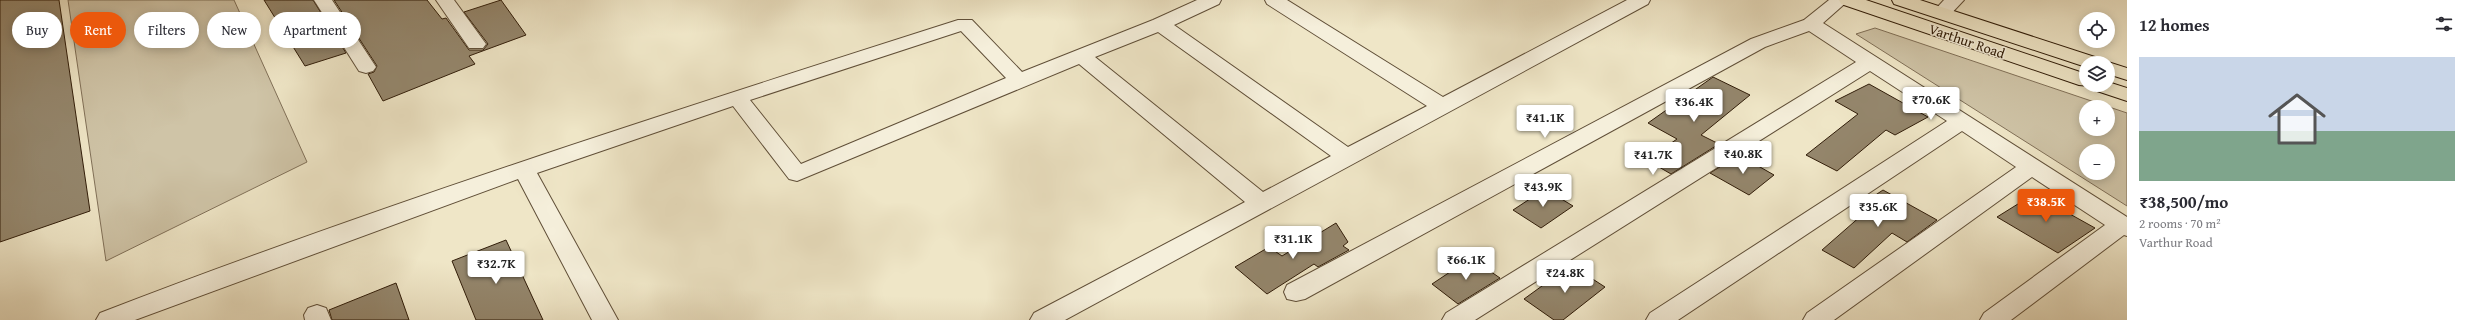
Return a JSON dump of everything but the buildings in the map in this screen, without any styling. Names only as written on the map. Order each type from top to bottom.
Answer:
[{"type":"main road","name":"Varthur Road","points":[[1848,0],[2079,79]]},
{"type":"main road","name":"Varthur Road","points":[[1901,0],[2079,58]]},
{"type":"main road","points":[[2115,70],[2127,74]]},
{"type":"main road","points":[[2115,91],[2127,95]]},
{"type":"street","points":[[323,0],[366,68]]},
{"type":"street","points":[[445,0],[476,44]]},
{"type":"street","points":[[737,98],[797,174],[1019,80],[1160,24],[1212,0]]},
{"type":"street","points":[[1274,0],[1442,106]]},
{"type":"street","points":[[1043,320],[1641,0]]},
{"type":"street","points":[[1296,292],[1758,43],[1811,24],[1840,0]]},
{"type":"street","points":[[1941,13],[1955,0]]},
{"type":"street","points":[[109,320],[180,292],[609,139],[965,24],[1019,80]]},
{"type":"street","points":[[1160,24],[1347,157]]},
{"type":"street","points":[[1811,24],[2031,167],[2125,226],[1993,320]]},
{"type":"street","points":[[1081,56],[1262,203]]},
{"type":"street","points":[[1454,320],[1870,62]]},
{"type":"street","points":[[1659,320],[1962,121]]},
{"type":"street","points":[[1816,320],[2031,167]]},
{"type":"street","points":[[524,169],[606,320]]},
{"type":"shaded area","points":[[68,0],[234,0],[239,12],[207,12],[207,48],[256,48],[307,162],[106,261],[75,48],[126,48],[126,12],[70,12],[70,14]]},
{"type":"shaded area","points":[[1875,28],[2088,100],[2079,100],[2079,136],[2115,136],[2115,109],[2127,113],[2127,206],[2086,180],[2115,180],[2115,144],[2079,144],[2079,176],[1856,34]]}]
